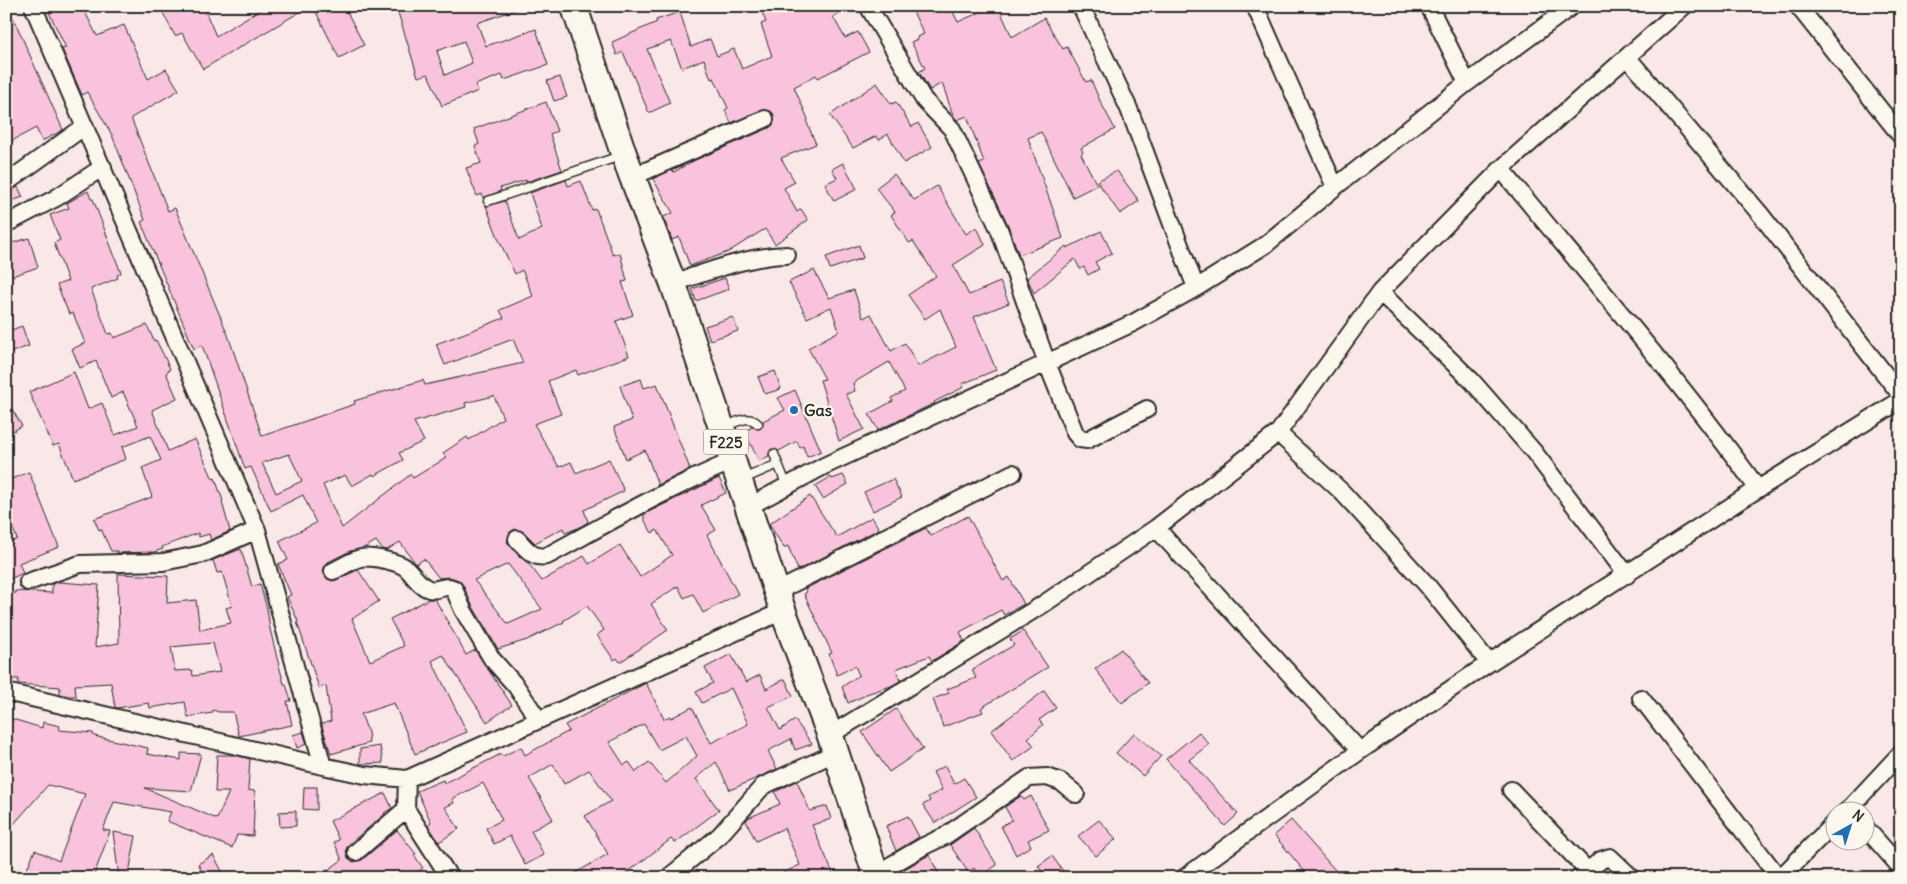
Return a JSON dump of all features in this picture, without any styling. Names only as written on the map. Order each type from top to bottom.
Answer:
[{"type":"main road","name":"F225","points":[[574,6],[628,166],[673,284],[748,507],[877,876]]},
{"type":"street","points":[[33,6],[257,530],[323,766]]},
{"type":"street","points":[[868,6],[924,100],[952,129],[999,229],[1047,363],[1075,433],[1080,439],[1088,440],[1147,409]]},
{"type":"street","points":[[1081,6],[1129,109],[1196,288]]},
{"type":"street","points":[[1255,6],[1335,186]]},
{"type":"street","points":[[1429,6],[1467,83]]},
{"type":"street","points":[[748,507],[824,466],[1133,323],[1196,288],[1265,245],[1335,186],[1467,83],[1572,6]]},
{"type":"street","points":[[668,878],[719,836],[763,786],[832,744],[1156,528],[1278,433],[1380,292],[1501,169],[1628,58],[1684,6]]},
{"type":"street","points":[[1798,6],[1901,136]]},
{"type":"street","points":[[1628,58],[1761,215],[1901,395]]},
{"type":"street","points":[[628,166],[765,119]]},
{"type":"street","points":[[6,183],[85,126]]},
{"type":"street","points":[[6,224],[56,198],[102,167]]},
{"type":"street","points":[[1501,169],[1656,357],[1724,442],[1758,489]]},
{"type":"street","points":[[673,284],[740,260],[787,255]]},
{"type":"street","points":[[1380,292],[1472,381],[1534,452],[1627,575]]},
{"type":"street","points":[[1184,878],[1360,751],[1489,663],[1758,489],[1901,400]]},
{"type":"street","points":[[1278,433],[1342,492],[1428,585],[1489,663]]},
{"type":"street","points":[[517,539],[534,556],[540,558],[547,556],[697,476],[736,471]]},
{"type":"street","points":[[6,692],[364,775],[407,779],[538,719],[781,601],[1013,473]]},
{"type":"street","points":[[1156,528],[1360,751]]},
{"type":"street","points":[[28,582],[80,564],[164,562],[203,554],[257,530]]},
{"type":"street","points":[[333,571],[362,557],[388,560],[405,567],[426,589],[435,590],[448,586],[452,587],[463,610],[492,658],[516,686],[538,719]]},
{"type":"street","points":[[1642,698],[1780,878],[1824,833]]},
{"type":"street","points":[[1857,802],[1901,753]]},
{"type":"street","points":[[877,876],[924,846],[945,836],[1029,778],[1047,777],[1061,782],[1076,794]]},
{"type":"street","points":[[407,779],[406,808],[450,878]]},
{"type":"street","points":[[1511,790],[1583,874],[1601,860],[1610,857],[1632,878]]},
{"type":"street","points":[[356,852],[406,808]]},
{"type":"street","points":[[1874,837],[1901,868]]},
{"type":"lane","points":[[488,201],[628,166]]},
{"type":"lane","points":[[721,428],[748,418],[754,419],[758,424]]},
{"type":"lane","points":[[774,454],[787,486]]},
{"type":"lane","points":[[736,471],[778,464]]},
{"type":"building","points":[[6,6],[8,6],[63,130],[42,141],[36,128],[6,144]]},
{"type":"building","points":[[46,6],[82,6],[97,36],[124,25],[148,79],[166,69],[179,90],[131,118],[168,211],[175,208],[228,335],[262,436],[355,404],[354,401],[423,380],[425,385],[523,363],[513,339],[445,365],[436,344],[504,318],[500,310],[533,296],[522,270],[515,274],[486,206],[505,201],[519,240],[542,229],[530,193],[566,180],[568,186],[581,181],[592,210],[596,209],[613,255],[620,253],[627,281],[622,282],[633,315],[616,321],[629,356],[578,375],[576,370],[548,381],[561,414],[534,424],[559,467],[571,462],[576,473],[609,459],[624,491],[584,510],[588,522],[578,528],[565,533],[563,528],[535,543],[524,532],[515,529],[510,532],[507,542],[529,564],[542,581],[584,556],[589,564],[620,545],[640,577],[672,555],[657,530],[652,533],[644,519],[644,514],[719,478],[726,493],[701,505],[716,530],[707,535],[738,594],[703,613],[693,594],[684,598],[678,586],[651,604],[668,630],[620,662],[617,658],[614,660],[597,635],[604,630],[587,606],[564,622],[527,640],[498,649],[459,580],[449,577],[439,578],[424,559],[416,564],[400,542],[387,550],[382,549],[376,541],[364,548],[350,551],[328,562],[323,571],[327,579],[333,581],[358,570],[379,601],[352,619],[370,661],[404,646],[390,619],[429,599],[435,599],[466,655],[475,650],[512,705],[487,722],[443,655],[432,661],[467,732],[415,754],[394,703],[361,714],[368,732],[369,743],[331,754],[322,726],[322,724],[331,721],[326,686],[319,688],[298,621],[287,597],[291,595],[278,564],[288,560],[279,541],[316,523],[303,495],[271,511],[251,467],[245,469],[202,345],[194,349],[141,222],[145,220],[112,135],[87,92],[82,95],[62,49],[66,48]],"holes":[[[494,396],[503,418],[469,440],[467,437],[443,453],[446,458],[413,478],[411,474],[342,528],[323,485],[345,475],[352,486],[373,474],[374,476],[403,460],[399,453],[424,441],[414,422],[466,407],[465,403]],[[289,454],[302,481],[276,493],[262,463]],[[508,564],[542,609],[508,624],[474,580]]]},
{"type":"building","points":[[176,6],[203,6],[216,36],[266,6],[310,6],[203,69],[182,33],[175,36],[163,13]]},
{"type":"building","points":[[313,6],[344,6],[364,45],[339,58]]},
{"type":"building","points":[[396,6],[520,6],[520,8],[477,23],[486,46],[536,29],[548,65],[504,80],[502,75],[475,85],[478,91],[442,106],[428,74],[418,77]],"holes":[[[464,41],[472,63],[445,75],[437,51]]]},
{"type":"building","points":[[759,6],[850,6],[833,17],[845,38],[858,32],[869,52],[818,78],[816,75],[794,87],[808,119],[807,123],[816,144],[781,158],[795,182],[784,188],[797,212],[801,209],[808,220],[775,244],[765,229],[728,252],[690,266],[679,237],[672,240],[663,217],[673,213],[653,179],[672,170],[674,172],[693,161],[769,128],[773,125],[774,115],[771,111],[761,110],[731,123],[725,110],[728,108],[714,78],[711,79],[704,59],[682,68],[671,41],[647,49],[670,103],[649,113],[623,52],[617,55],[612,42],[657,22],[656,20],[680,12],[691,47],[710,39],[717,56],[734,49],[742,69],[772,56],[761,24],[766,22]]},
{"type":"building","points":[[910,6],[950,6],[958,22],[998,6],[1012,37],[1044,18],[1063,49],[1067,47],[1086,82],[1091,80],[1115,129],[1081,148],[1083,152],[1081,154],[1097,185],[1073,197],[1041,132],[1028,138],[1063,238],[1019,255],[1008,225],[979,164],[984,162],[967,116],[957,120],[953,115],[942,83],[930,90],[919,72],[925,68],[911,42],[924,34]]},
{"type":"building","points":[[560,77],[567,97],[554,101],[547,81]]},
{"type":"building","points":[[877,83],[891,104],[896,102],[912,127],[918,123],[932,147],[904,163],[888,134],[879,140],[876,136],[853,148],[830,115]]},
{"type":"building","points":[[546,102],[557,131],[550,134],[562,170],[500,188],[501,191],[483,198],[482,194],[477,196],[466,168],[481,163],[475,146],[479,144],[474,129]]},
{"type":"building","points":[[843,163],[857,189],[834,201],[825,184],[837,178],[832,169]]},
{"type":"building","points":[[1117,171],[1139,201],[1120,214],[1097,181]]},
{"type":"building","points":[[894,174],[914,200],[937,186],[966,234],[977,227],[985,245],[953,265],[969,295],[1000,282],[1009,303],[974,317],[996,370],[962,384],[964,387],[935,403],[878,430],[869,414],[893,401],[891,398],[905,391],[889,362],[853,383],[855,391],[846,394],[864,429],[839,441],[820,380],[825,379],[808,348],[839,331],[831,307],[807,318],[789,282],[814,270],[829,298],[854,290],[863,318],[871,314],[891,351],[905,343],[918,366],[956,347],[940,309],[925,319],[908,295],[936,276],[913,241],[909,243],[891,215],[895,212],[876,188]]},
{"type":"building","points":[[18,187],[23,197],[6,203],[6,193]]},
{"type":"building","points":[[88,191],[91,199],[93,199],[121,273],[117,275],[118,278],[91,289],[108,334],[112,333],[114,338],[147,325],[154,341],[156,340],[165,358],[170,369],[166,373],[177,398],[152,410],[168,451],[195,439],[213,479],[215,478],[230,531],[211,540],[209,534],[199,537],[198,533],[154,552],[117,553],[117,551],[111,551],[94,519],[152,497],[142,468],[161,460],[150,436],[122,447],[126,459],[73,479],[59,444],[53,446],[29,392],[74,372],[88,409],[102,403],[115,435],[138,426],[123,392],[111,398],[96,361],[80,368],[72,349],[85,343],[73,313],[69,314],[57,285],[68,281],[54,243],[60,240],[50,215],[69,208],[67,203]]},
{"type":"building","points":[[1101,231],[1112,253],[1095,262],[1099,269],[1088,275],[1084,267],[1080,269],[1075,259],[1034,293],[1027,278],[1066,246],[1067,248]]},
{"type":"building","points":[[29,238],[38,267],[12,276],[6,261],[6,245]]},
{"type":"building","points":[[859,245],[863,258],[830,269],[826,257]]},
{"type":"building","points":[[725,278],[729,289],[696,301],[692,289]]},
{"type":"building","points":[[733,317],[738,331],[710,340],[705,326]]},
{"type":"building","points":[[22,326],[29,346],[6,354],[6,332]]},
{"type":"building","points":[[775,371],[781,389],[765,394],[758,377]]},
{"type":"building","points":[[641,379],[644,388],[657,384],[690,469],[658,485],[645,450],[626,459],[614,427],[632,420],[620,386]]},
{"type":"building","points":[[795,390],[821,451],[807,457],[803,446],[800,448],[797,441],[779,451],[771,449],[769,456],[759,461],[744,431],[753,427],[760,429],[763,421],[785,410],[778,398]]},
{"type":"building","points":[[6,399],[22,426],[6,435]]},
{"type":"building","points":[[29,472],[59,547],[19,563],[23,573],[10,579],[6,571],[6,533],[10,542],[17,539],[6,511],[6,481]]},
{"type":"building","points":[[843,475],[848,484],[823,499],[815,486],[831,477],[832,479]]},
{"type":"building","points":[[893,479],[902,497],[873,511],[864,492]]},
{"type":"building","points":[[810,496],[837,537],[872,517],[879,529],[798,570],[788,546],[784,548],[769,524]]},
{"type":"building","points":[[968,516],[1003,581],[1009,577],[1024,604],[1004,615],[1001,610],[960,632],[964,641],[932,661],[929,656],[896,669],[900,681],[848,703],[842,687],[859,675],[855,666],[837,675],[829,654],[832,653],[804,594],[807,592],[805,589],[926,528],[931,536]]},
{"type":"building","points":[[241,549],[252,587],[260,584],[277,658],[291,701],[287,701],[292,725],[239,736],[233,712],[213,710],[212,713],[188,717],[185,702],[150,708],[149,703],[117,708],[115,707],[111,683],[75,685],[76,696],[69,696],[60,694],[60,687],[18,684],[19,679],[6,679],[6,593],[16,593],[15,591],[52,593],[52,584],[59,582],[99,585],[95,647],[119,643],[118,574],[168,576],[167,603],[196,600],[200,630],[231,623],[226,608],[232,606],[222,572],[217,573],[213,560]],"holes":[[[213,643],[220,672],[193,676],[192,670],[175,671],[171,647]]]},
{"type":"building","points":[[1023,631],[1048,667],[981,708],[983,712],[943,727],[933,699],[949,693],[947,689],[976,678],[972,670],[1014,645],[1010,639]]},
{"type":"building","points":[[1121,649],[1148,683],[1122,703],[1095,669]]},
{"type":"building","points":[[731,654],[746,682],[760,675],[766,689],[785,679],[793,696],[768,707],[780,730],[795,720],[812,744],[795,750],[791,739],[768,751],[777,769],[730,790],[716,762],[696,779],[719,810],[675,843],[671,839],[620,878],[567,878],[608,854],[585,816],[611,801],[589,770],[564,784],[553,764],[529,778],[553,819],[531,831],[544,855],[525,865],[510,836],[494,844],[486,828],[502,820],[483,783],[452,799],[454,803],[445,807],[459,829],[439,842],[428,825],[431,822],[417,791],[443,780],[444,783],[501,754],[503,756],[521,747],[525,755],[569,731],[565,725],[646,683],[664,719],[670,716],[671,718],[692,707],[711,743],[748,724],[731,688],[702,703],[696,692],[713,683],[705,668]],"holes":[[[644,724],[659,750],[686,736],[697,756],[666,783],[649,762],[636,772],[629,762],[624,765],[609,742]]]},
{"type":"building","points":[[1044,691],[1056,708],[1039,720],[1043,725],[1028,738],[1034,746],[1013,761],[991,731]]},
{"type":"building","points":[[896,709],[923,749],[889,772],[862,732]]},
{"type":"building","points":[[6,717],[42,728],[43,722],[60,726],[59,730],[93,733],[94,736],[148,748],[147,754],[181,760],[181,753],[201,754],[191,791],[145,788],[217,819],[229,792],[215,792],[217,755],[234,755],[250,759],[248,790],[255,791],[253,836],[237,835],[232,848],[167,821],[171,812],[114,802],[103,830],[110,831],[93,878],[23,878],[35,850],[59,861],[85,794],[48,785],[6,833]]},
{"type":"building","points":[[303,732],[307,744],[297,748],[293,735]]},
{"type":"building","points":[[1199,732],[1209,744],[1189,760],[1238,814],[1225,826],[1166,759]]},
{"type":"building","points":[[1134,733],[1161,756],[1143,776],[1116,753]]},
{"type":"building","points":[[380,746],[383,763],[360,764],[360,749]]},
{"type":"building","points":[[945,766],[954,784],[964,778],[976,797],[935,823],[923,805],[930,801],[928,797],[942,790],[933,772]]},
{"type":"building","points":[[797,781],[810,811],[827,806],[831,819],[812,825],[835,878],[772,878],[800,865],[784,828],[756,841],[746,821],[748,818],[780,804],[775,792]]},
{"type":"building","points":[[304,787],[317,787],[317,810],[303,809]]},
{"type":"building","points":[[385,793],[392,808],[349,844],[346,849],[348,858],[353,862],[362,860],[397,830],[416,854],[414,855],[423,868],[409,878],[317,878],[342,860],[334,842],[339,840],[330,821]]},
{"type":"building","points":[[1021,796],[1024,800],[1031,796],[1049,830],[1028,840],[1031,846],[1016,855],[1001,826],[1012,820],[1005,807]]},
{"type":"building","points":[[296,811],[296,826],[280,827],[279,812]]},
{"type":"building","points":[[908,816],[919,837],[896,851],[886,826]]},
{"type":"building","points":[[1099,820],[1116,839],[1096,856],[1078,836]]},
{"type":"building","points":[[1291,820],[1342,878],[1310,878],[1274,835]]},
{"type":"building","points":[[974,828],[997,865],[979,877],[974,868],[968,872],[950,845]]},
{"type":"building","points":[[113,832],[136,836],[128,878],[119,878]]},
{"type":"building","points":[[213,855],[226,878],[206,878],[198,864]]},
{"type":"building","points":[[929,855],[941,878],[891,878],[891,877]]},
{"type":"building","points":[[1052,856],[1068,878],[1047,878],[1038,866]]},
{"type":"place","name":"Gas","points":[[794,410]]}]
